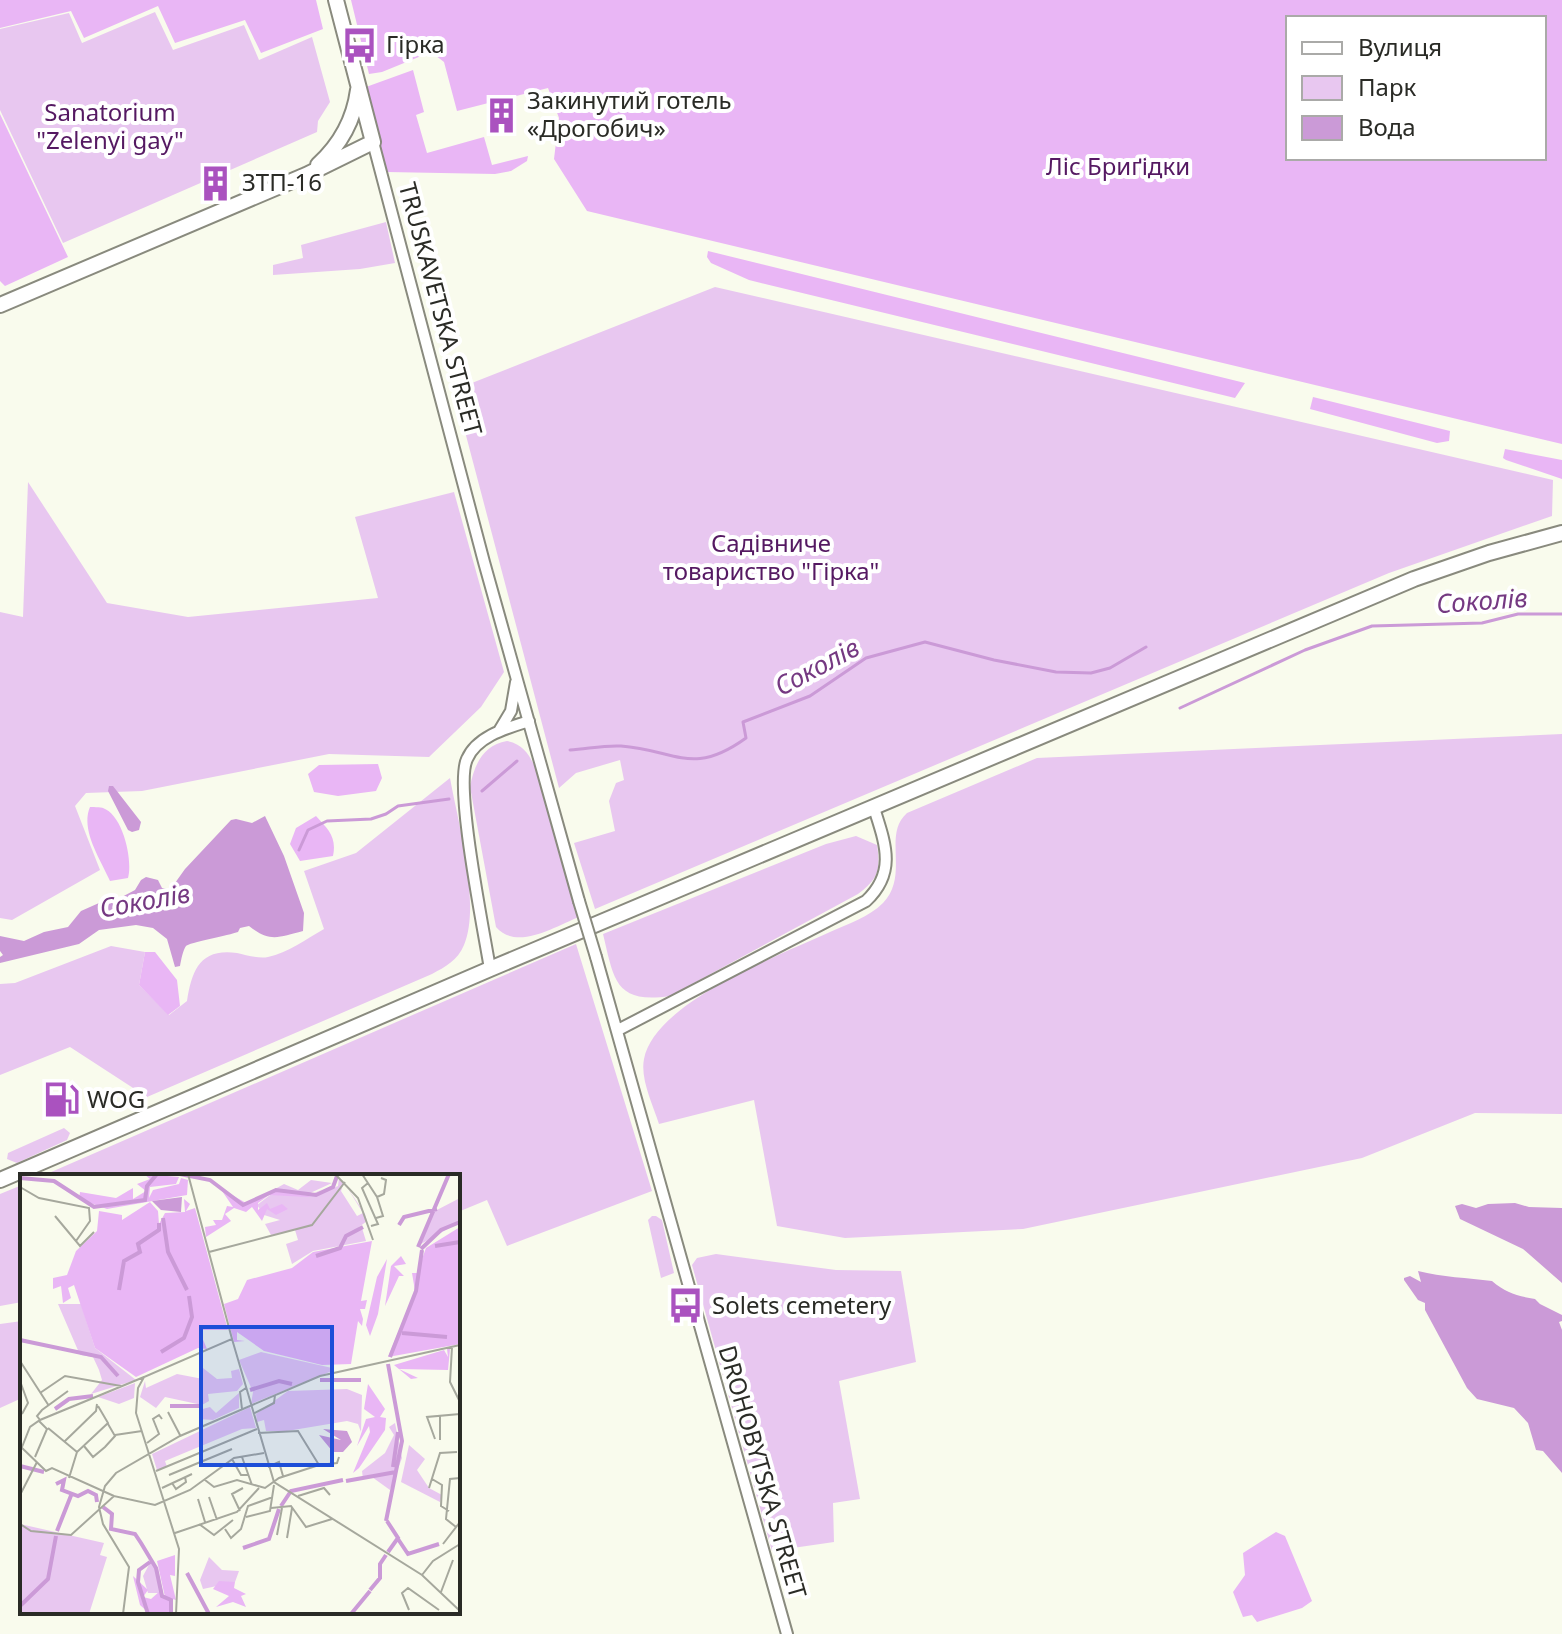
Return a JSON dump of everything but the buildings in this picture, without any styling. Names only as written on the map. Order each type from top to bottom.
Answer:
[{"type":"main road","name":"TRUSKAVETSKA STREET","points":[[336,0],[373,142]]},
{"type":"main road","points":[[306,175],[337,145],[346,131],[353,116],[359,85]]},
{"type":"main road","points":[[0,305],[306,175],[373,142]]},
{"type":"main road","points":[[0,1180],[1194,670],[1414,579],[1489,553],[1562,533]]},
{"type":"street","name":"TRUSKAVETSKA STREET","points":[[373,142],[464,487],[579,901]]},
{"type":"street","points":[[498,732],[511,711],[516,672]]},
{"type":"street","points":[[490,969],[463,771],[471,751],[498,732],[529,721]]},
{"type":"street","points":[[618,1030],[866,901],[879,888],[886,868],[884,840],[874,808]]},
{"type":"street","name":"DROHOBYTSKA STREET","points":[[579,901],[787,1634]]},
{"type":"green space","points":[[0,0],[316,0],[323,29],[261,53],[245,20],[175,43],[158,6],[84,38],[71,11],[0,28]]},
{"type":"green space","name":"Ліс Бриґідки","points":[[351,0],[1562,0],[1562,444],[587,211],[554,159],[559,118],[548,88],[457,111],[444,62],[431,52],[382,72],[369,74]]},
{"type":"green space","name":"Sanatorium \"Zelenyi gay\"","points":[[155,12],[173,50],[244,25],[259,60],[312,37],[330,102],[318,121],[317,132],[63,243],[0,110],[0,29],[69,13],[82,43]]},
{"type":"green space","points":[[413,70],[424,112],[416,115],[427,153],[484,137],[492,165],[528,156],[527,161],[511,171],[495,174],[387,172],[366,87]]},
{"type":"green space","points":[[0,114],[68,257],[5,286],[0,281]]},
{"type":"green space","points":[[386,222],[395,263],[360,269],[273,275],[273,265],[303,258],[301,245]]},
{"type":"green space","points":[[708,251],[1245,383],[1235,398],[749,280],[711,263],[707,257]]},
{"type":"green space","name":"Садівниче товариство \"Гірка\"","points":[[715,287],[1553,480],[1552,516],[1389,573],[595,909],[574,843],[615,831],[609,801],[616,783],[624,780],[620,760],[576,773],[559,788],[454,390]]},
{"type":"green space","points":[[1313,397],[1450,431],[1449,441],[1437,443],[1310,409]]},
{"type":"green space","points":[[1505,449],[1562,460],[1562,479],[1506,460],[1503,458]]},
{"type":"green space","points":[[28,482],[107,603],[188,617],[378,598],[355,517],[454,492],[504,672],[481,707],[429,757],[329,754],[142,791],[86,793],[75,806],[100,870],[12,920],[0,918],[0,612],[23,617]]},
{"type":"green space","points":[[1562,734],[1562,1114],[1475,1113],[1362,1158],[1023,1229],[845,1238],[777,1226],[754,1100],[659,1124],[643,1067],[653,1038],[671,1018],[722,983],[858,920],[883,903],[895,880],[896,832],[907,813],[1037,758]]},
{"type":"green space","points":[[507,741],[522,748],[537,771],[579,917],[525,937],[505,934],[496,927],[470,787],[481,757],[492,747]]},
{"type":"green space","points":[[378,764],[382,778],[376,791],[338,796],[314,792],[308,774],[319,765]]},
{"type":"green space","points":[[450,778],[466,863],[470,908],[464,945],[446,966],[147,1097],[70,1047],[0,1075],[0,984],[15,983],[111,946],[145,952],[139,985],[169,1015],[187,1001],[195,971],[206,958],[224,952],[268,957],[290,949],[324,929],[304,871],[356,853]]},
{"type":"green space","points":[[90,807],[110,812],[121,828],[128,850],[128,878],[110,881],[90,835]]},
{"type":"green space","points":[[316,816],[333,838],[333,856],[300,861],[290,844],[296,828]]},
{"type":"green space","points":[[856,836],[877,845],[879,861],[874,878],[858,894],[670,996],[638,996],[620,985],[610,964],[603,934],[826,844]]},
{"type":"green space","points":[[576,944],[652,1191],[507,1246],[487,1200],[460,1211],[460,1174],[47,1174]]},
{"type":"green space","points":[[145,952],[155,952],[177,980],[180,1006],[168,1015],[139,985]]},
{"type":"green space","points":[[64,1128],[70,1133],[67,1140],[17,1163],[7,1159],[8,1153]]},
{"type":"green space","points":[[20,1186],[20,1302],[0,1306],[0,1194]]},
{"type":"green space","points":[[652,1216],[662,1220],[674,1273],[661,1278],[648,1220]]},
{"type":"green space","points":[[716,1254],[836,1270],[901,1271],[916,1362],[839,1381],[860,1499],[833,1503],[834,1542],[772,1551],[692,1265],[697,1258]]},
{"type":"green space","points":[[20,1321],[20,1399],[0,1408],[0,1324]]},
{"type":"green space","points":[[1276,1532],[1285,1536],[1312,1601],[1302,1608],[1257,1622],[1252,1615],[1243,1617],[1233,1592],[1245,1575],[1243,1553]]},
{"type":"water","points":[[109,786],[113,786],[141,822],[139,830],[128,830],[108,791]]},
{"type":"water","points":[[265,816],[284,856],[304,913],[303,931],[269,937],[249,926],[240,928],[238,932],[186,946],[180,966],[175,967],[167,939],[153,928],[136,925],[99,930],[79,944],[0,963],[3,955],[0,936],[24,941],[44,932],[68,927],[81,911],[108,899],[118,899],[135,890],[146,877],[158,880],[162,888],[170,890],[185,869],[231,820],[252,823]]},
{"type":"water","points":[[1515,1203],[1529,1207],[1562,1208],[1562,1283],[1523,1249],[1460,1219],[1455,1206],[1462,1204],[1476,1208],[1488,1204]]},
{"type":"water","points":[[1418,1271],[1492,1281],[1507,1291],[1535,1299],[1562,1315],[1559,1322],[1562,1330],[1562,1473],[1543,1451],[1536,1450],[1528,1423],[1514,1408],[1477,1399],[1467,1388],[1425,1310],[1425,1303],[1418,1300],[1404,1280],[1410,1276],[1421,1282]]},
{"type":"waterway","name":"Соколів","points":[[1180,708],[1305,650],[1372,626],[1482,623],[1518,614],[1562,614]]},
{"type":"waterway","name":"Соколів","points":[[570,750],[621,746],[684,758],[711,756],[746,738],[743,722],[810,696],[866,658],[925,642],[1056,672],[1091,673],[1110,668],[1146,647]]},
{"type":"waterway","name":"Соколів","points":[[482,791],[517,761]]},
{"type":"waterway","name":"Соколів","points":[[299,850],[308,830],[327,821],[371,819],[398,806],[449,799]]},
{"type":"place","name":"Гірка","points":[[360,45]]},
{"type":"place","name":"Закинутий готель «Дрогобич»","points":[[501,115]]},
{"type":"place","name":"ЗТП-16","points":[[216,183]]},
{"type":"place","name":"WOG","points":[[61,1100]]},
{"type":"place","name":"Solets cemetery","points":[[686,1306]]}]
